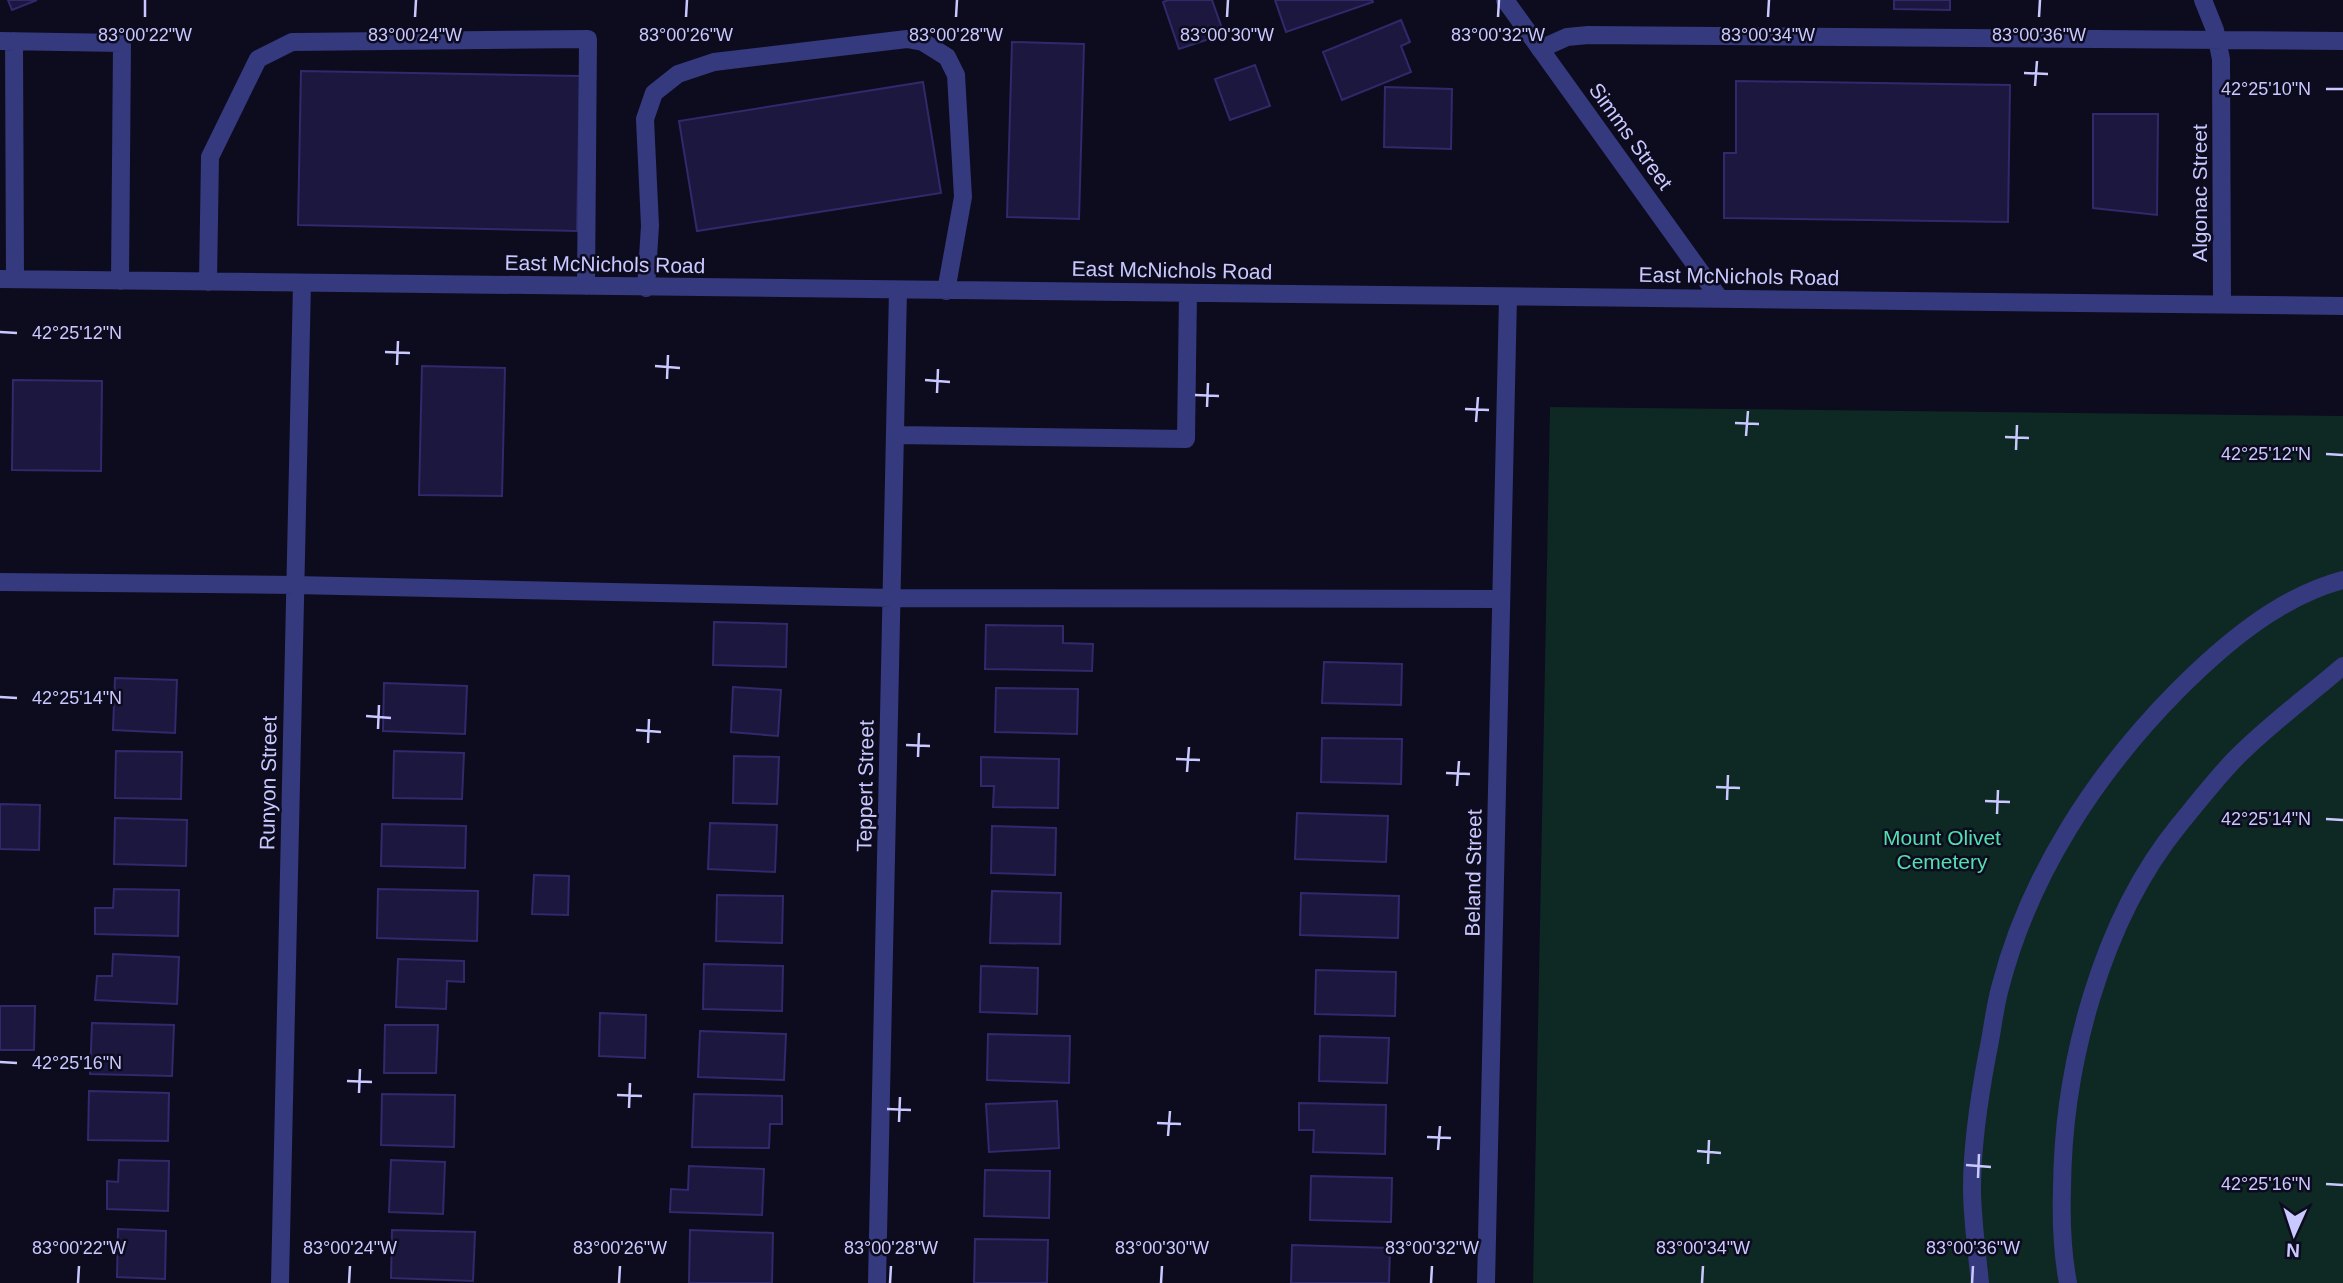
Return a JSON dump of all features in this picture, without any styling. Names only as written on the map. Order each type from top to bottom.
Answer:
[{"type":"street","name":"Simms Street","points":[[1505,0],[1720,299]]},
{"type":"street","name":"Algonac Street","points":[[2203,0],[2221,59],[2222,304]]},
{"type":"street","points":[[1540,49],[1567,37],[1588,34],[2343,41]]},
{"type":"street","points":[[208,282],[210,157],[258,59],[292,42],[588,39],[586,286]]},
{"type":"street","points":[[646,288],[650,226],[645,118],[654,93],[678,74],[714,62],[907,39],[923,42],[947,57],[956,75],[963,197],[946,291]]},
{"type":"street","points":[[8,279],[7,41],[122,43],[120,281]]},
{"type":"street","name":"East McNichols Road","points":[[8,279],[2343,306]]},
{"type":"street","name":"Runyon Street","points":[[280,1283],[302,283]]},
{"type":"street","name":"Teppert Street","points":[[877,1283],[898,290]]},
{"type":"street","points":[[895,435],[1186,439],[1188,293]]},
{"type":"street","name":"Beland Street","points":[[1486,1283],[1508,297]]},
{"type":"street","points":[[1980,1283],[1972,1188],[1979,1096],[2000,988],[2020,926],[2051,861],[2089,794],[2139,729],[2194,674],[2263,617],[2322,586],[2343,580]]},
{"type":"street","points":[[0,582],[295,585],[892,598],[1501,599]]},
{"type":"street","points":[[2068,1283],[2061,1214],[2062,1157],[2080,1031],[2103,963],[2137,885],[2177,827],[2235,759],[2343,666]]},
{"type":"green space","name":"Mount Olivet Cemetery","points":[[1550,407],[2343,416],[2343,1283],[1533,1283]]},
{"type":"building","points":[[8,0],[37,0],[12,10]]},
{"type":"building","points":[[1212,0],[1224,34],[1179,49],[1163,2]]},
{"type":"building","points":[[1275,0],[1372,0],[1373,2],[1286,32]]},
{"type":"building","points":[[1894,0],[1950,0],[1950,10],[1894,9]]},
{"type":"building","points":[[1401,20],[1410,42],[1401,46],[1411,72],[1342,100],[1323,52]]},
{"type":"building","points":[[1012,42],[1084,44],[1079,219],[1007,217]]},
{"type":"building","points":[[1255,65],[1270,106],[1230,120],[1215,79]]},
{"type":"building","points":[[301,71],[580,76],[577,231],[298,225]]},
{"type":"building","points":[[1736,81],[2010,85],[2008,222],[1724,218],[1724,153],[1736,153]]},
{"type":"building","points":[[923,82],[941,193],[697,231],[679,121]]},
{"type":"building","points":[[1385,87],[1452,89],[1451,149],[1384,147]]},
{"type":"building","points":[[2093,114],[2158,114],[2157,215],[2093,208]]},
{"type":"building","points":[[422,366],[505,368],[502,496],[419,495]]},
{"type":"building","points":[[13,380],[102,381],[101,471],[12,470]]},
{"type":"building","points":[[714,622],[787,624],[786,667],[713,665]]},
{"type":"building","points":[[986,625],[1063,626],[1063,643],[1093,644],[1092,671],[985,669]]},
{"type":"building","points":[[1324,662],[1402,664],[1401,705],[1322,703]]},
{"type":"building","points":[[115,678],[177,680],[175,733],[113,730]]},
{"type":"building","points":[[384,683],[467,686],[465,734],[383,731]]},
{"type":"building","points":[[733,687],[781,690],[778,736],[731,732]]},
{"type":"building","points":[[996,688],[1078,689],[1077,734],[995,732]]},
{"type":"building","points":[[1322,738],[1402,739],[1401,784],[1321,782]]},
{"type":"building","points":[[116,751],[182,752],[181,799],[115,798]]},
{"type":"building","points":[[394,751],[464,753],[462,799],[393,798]]},
{"type":"building","points":[[734,756],[779,757],[777,804],[733,803]]},
{"type":"building","points":[[981,757],[1059,759],[1058,808],[993,807],[994,786],[981,786]]},
{"type":"building","points":[[0,804],[40,805],[39,850],[0,849]]},
{"type":"building","points":[[1297,813],[1388,816],[1386,862],[1295,859]]},
{"type":"building","points":[[115,818],[187,820],[186,866],[114,864]]},
{"type":"building","points":[[710,823],[777,825],[775,872],[708,869]]},
{"type":"building","points":[[382,824],[466,826],[465,868],[381,866]]},
{"type":"building","points":[[992,826],[1056,828],[1055,875],[991,873]]},
{"type":"building","points":[[534,875],[569,876],[568,915],[532,914]]},
{"type":"building","points":[[114,889],[179,890],[178,936],[95,934],[95,908],[113,908]]},
{"type":"building","points":[[378,889],[478,891],[477,941],[377,938]]},
{"type":"building","points":[[992,891],[1061,893],[1060,944],[990,943]]},
{"type":"building","points":[[1301,893],[1399,896],[1398,938],[1300,935]]},
{"type":"building","points":[[717,895],[783,896],[782,943],[716,941]]},
{"type":"building","points":[[113,954],[179,957],[177,1004],[95,1000],[97,976],[112,976]]},
{"type":"building","points":[[398,959],[464,961],[464,982],[447,981],[446,1009],[396,1007]]},
{"type":"building","points":[[704,964],[783,966],[782,1011],[703,1009]]},
{"type":"building","points":[[981,966],[1038,968],[1037,1014],[980,1012]]},
{"type":"building","points":[[1316,970],[1396,972],[1395,1016],[1315,1014]]},
{"type":"building","points":[[0,1006],[35,1006],[34,1050],[0,1050]]},
{"type":"building","points":[[600,1013],[646,1015],[645,1058],[599,1056]]},
{"type":"building","points":[[92,1023],[174,1025],[172,1076],[90,1074]]},
{"type":"building","points":[[385,1025],[438,1025],[436,1073],[384,1073]]},
{"type":"building","points":[[700,1031],[786,1034],[784,1080],[698,1077]]},
{"type":"building","points":[[988,1034],[1070,1036],[1069,1083],[987,1080]]},
{"type":"building","points":[[1320,1036],[1389,1038],[1387,1083],[1319,1081]]},
{"type":"building","points":[[89,1091],[169,1093],[168,1141],[88,1140]]},
{"type":"building","points":[[382,1094],[455,1095],[454,1147],[381,1145]]},
{"type":"building","points":[[694,1094],[782,1096],[782,1124],[770,1124],[769,1148],[692,1147]]},
{"type":"building","points":[[1057,1101],[1059,1148],[989,1152],[986,1104]]},
{"type":"building","points":[[1299,1103],[1386,1105],[1385,1154],[1313,1152],[1314,1130],[1299,1130]]},
{"type":"building","points":[[119,1160],[169,1161],[168,1211],[107,1209],[107,1181],[118,1182]]},
{"type":"building","points":[[391,1160],[445,1162],[443,1214],[389,1212]]},
{"type":"building","points":[[689,1166],[764,1169],[762,1215],[670,1212],[671,1189],[688,1190]]},
{"type":"building","points":[[985,1170],[1050,1171],[1049,1218],[984,1216]]},
{"type":"building","points":[[1311,1176],[1392,1178],[1391,1222],[1310,1220]]},
{"type":"building","points":[[118,1229],[166,1231],[165,1279],[117,1277]]},
{"type":"building","points":[[392,1230],[475,1232],[473,1281],[391,1278]]},
{"type":"building","points":[[690,1230],[773,1233],[772,1283],[689,1283]]},
{"type":"building","points":[[975,1239],[1048,1240],[1047,1283],[974,1283]]},
{"type":"building","points":[[1292,1245],[1390,1248],[1389,1283],[1291,1283]]}]
